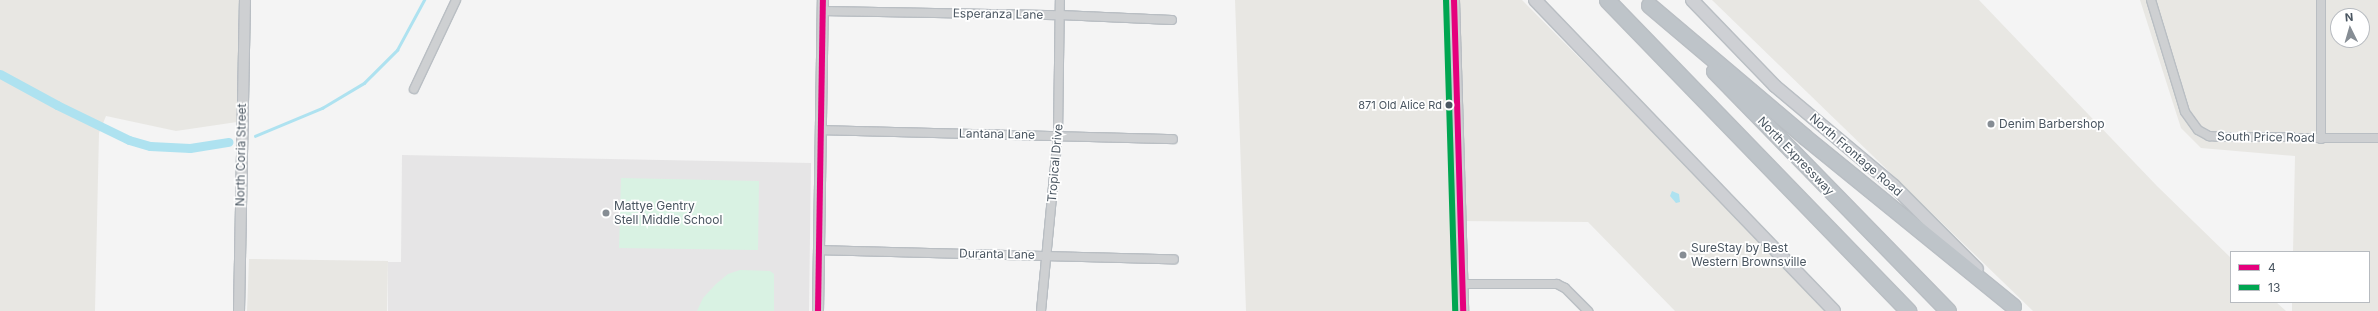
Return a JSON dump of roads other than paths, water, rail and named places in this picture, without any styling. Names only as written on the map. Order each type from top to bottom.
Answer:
[{"type":"highway","points":[[1607,0],[1908,311]]},
{"type":"highway","points":[[1647,2],[1805,137],[2016,308]]},
{"type":"highway","name":"North Expressway","points":[[1647,2],[1948,311]]},
{"type":"highway","points":[[1795,194],[1894,311]]},
{"type":"main road","points":[[1535,0],[1834,311]]},
{"type":"main road","name":"North Frontage Road","points":[[1692,0],[1775,86],[1894,186],[2016,308]]},
{"type":"street","name":"North Coria Street","points":[[239,311],[245,0]]},
{"type":"street","points":[[414,89],[456,0]]},
{"type":"street","points":[[818,311],[823,0]]},
{"type":"street","name":"Tropical Drive","points":[[1041,311],[1058,135],[1060,0]]},
{"type":"street","points":[[1454,0],[1463,311]]},
{"type":"street","name":"South Price Road","points":[[2151,0],[2185,112],[2191,123],[2198,130],[2209,136],[2222,137],[2321,139],[2378,138]]},
{"type":"street","points":[[2321,0],[2321,139]]},
{"type":"street","name":"Esperanza Lane","points":[[823,11],[1060,15],[1172,20]]},
{"type":"street","name":"Lantana Lane","points":[[821,130],[1173,139]]},
{"type":"street","name":"Duranta Lane","points":[[819,250],[1174,259]]},
{"type":"street","points":[[1463,284],[1557,284],[1565,288],[1588,311]]},
{"type":"water","points":[[1672,191],[1679,194],[1680,202],[1676,203],[1670,196]]},
{"type":"waterway","points":[[255,136],[322,108],[364,83],[397,50],[424,0]]},
{"type":"waterway","points":[[0,74],[57,105],[129,140],[150,146],[190,148],[229,142]]},
{"type":"place","name":"871 Old Alice Rd","points":[[1449,105]]},
{"type":"place","name":"Denim Barbershop","points":[[1991,124]]},
{"type":"place","name":"Mattye Gentry Stell Middle School","points":[[606,213]]},
{"type":"place","name":"SureStay by Best Western Brownsville","points":[[1683,255]]}]
